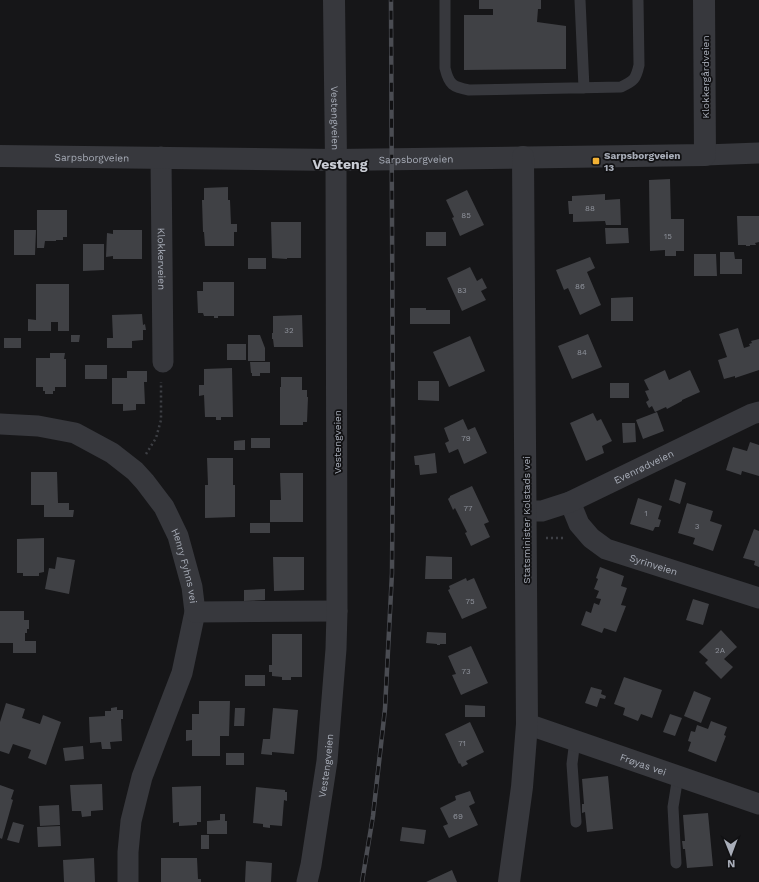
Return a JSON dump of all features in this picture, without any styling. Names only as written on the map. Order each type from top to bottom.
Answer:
[{"type":"street","name":"Vestengveien","points":[[307,882],[328,761],[336,649],[336,160],[334,0]]},
{"type":"street","name":"Klokkergårdveien","points":[[704,0],[705,155]]},
{"type":"street","name":"Sarpsborgveien","points":[[0,156],[336,160],[759,154]]},
{"type":"street","name":"Klokkerveien","points":[[161,157],[163,362]]},
{"type":"street","name":"Statsminister Kolstads vei","points":[[509,882],[522,786],[527,724],[523,157]]},
{"type":"street","name":"Evenrødveien","points":[[526,511],[542,511],[570,502],[752,414],[759,412]]},
{"type":"street","name":"Henry Fyhns vei","points":[[0,424],[38,426],[75,433],[112,453],[135,471],[146,482],[164,508],[178,536],[192,587],[195,612],[182,673],[142,777],[131,821],[128,852],[128,882]]},
{"type":"street","name":"Syrinveien","points":[[570,502],[579,524],[591,538],[606,549],[759,598]]},
{"type":"street","points":[[195,612],[337,611]]},
{"type":"street","name":"Frøyas vei","points":[[527,724],[759,804]]},
{"type":"lane","points":[[445,0],[445,68],[447,78],[458,88],[470,90],[621,87],[632,82],[637,74],[639,65],[638,0]]},
{"type":"lane","points":[[580,0],[584,88]]},
{"type":"lane","points":[[575,740],[572,764],[576,822]]},
{"type":"lane","points":[[676,862],[673,807],[678,776]]},
{"type":"path","points":[[135,471],[156,438],[161,420],[161,372],[163,362]]},
{"type":"building","points":[[479,0],[541,0],[541,9],[538,9],[537,22],[566,26],[566,69],[464,70],[464,15],[493,15],[493,9],[479,9]]},
{"type":"building","points":[[670,179],[671,219],[684,219],[684,251],[676,251],[676,256],[665,256],[665,250],[650,251],[649,180]]},
{"type":"building","points":[[228,187],[231,224],[237,224],[237,232],[234,232],[234,246],[205,246],[202,200],[204,200],[204,188]]},
{"type":"building","points":[[467,190],[484,225],[460,236],[452,218],[454,217],[446,200]]},
{"type":"building","points":[[605,194],[605,200],[620,199],[621,225],[606,225],[605,221],[573,222],[573,214],[569,214],[568,201],[572,201],[572,196]]},
{"type":"building","points":[[37,210],[67,210],[67,237],[63,237],[63,240],[45,241],[44,248],[37,248]]},
{"type":"building","points":[[737,216],[759,216],[759,242],[755,243],[756,245],[738,245]]},
{"type":"building","points":[[271,222],[301,222],[301,258],[272,258]]},
{"type":"building","points":[[605,228],[628,228],[629,243],[606,244]]},
{"type":"building","points":[[14,230],[36,230],[35,255],[14,255]]},
{"type":"building","points":[[113,230],[142,230],[142,259],[113,259],[113,256],[106,257],[107,233],[113,234]]},
{"type":"building","points":[[426,232],[446,232],[446,246],[426,246]]},
{"type":"building","points":[[83,244],[104,244],[104,270],[83,271]]},
{"type":"building","points":[[720,252],[734,252],[735,259],[742,259],[742,274],[720,274]]},
{"type":"building","points":[[694,254],[716,254],[717,276],[694,276]]},
{"type":"building","points":[[590,257],[595,268],[587,272],[601,305],[580,315],[568,288],[564,290],[556,270]]},
{"type":"building","points":[[248,258],[266,258],[266,269],[248,269]]},
{"type":"building","points":[[470,267],[477,281],[482,278],[487,288],[481,291],[486,300],[462,311],[447,278]]},
{"type":"building","points":[[203,282],[234,282],[234,316],[218,316],[218,318],[214,318],[214,316],[204,316],[203,313],[198,313],[197,291],[203,291]]},
{"type":"building","points":[[36,284],[69,284],[69,331],[58,331],[58,322],[51,322],[51,331],[28,331],[28,319],[36,320]]},
{"type":"building","points":[[633,297],[633,321],[611,321],[611,298]]},
{"type":"building","points":[[410,308],[450,310],[450,324],[410,324]]},
{"type":"building","points":[[142,314],[143,325],[145,324],[146,330],[143,330],[143,340],[132,341],[132,348],[107,348],[107,338],[113,338],[112,315]]},
{"type":"building","points":[[302,315],[303,347],[274,347],[272,339],[273,316]]},
{"type":"building","points":[[738,328],[744,348],[750,346],[749,344],[752,343],[751,341],[759,339],[759,370],[735,378],[735,376],[724,379],[718,360],[727,357],[719,334]]},
{"type":"building","points":[[588,334],[602,367],[572,379],[558,346]]},
{"type":"building","points":[[71,335],[80,335],[79,342],[71,342]]},
{"type":"building","points":[[248,335],[260,335],[265,348],[265,361],[248,361]]},
{"type":"building","points":[[470,336],[485,371],[449,387],[433,352]]},
{"type":"building","points":[[4,338],[21,338],[21,348],[4,348]]},
{"type":"building","points":[[227,344],[246,344],[246,360],[227,360]]},
{"type":"building","points":[[50,353],[65,353],[66,387],[55,387],[53,394],[45,394],[43,387],[36,387],[36,358],[50,358]]},
{"type":"building","points":[[250,362],[270,362],[270,373],[260,373],[260,376],[252,376]]},
{"type":"building","points":[[85,365],[107,365],[107,379],[85,379]]},
{"type":"building","points":[[232,368],[233,417],[221,417],[221,420],[216,420],[216,417],[205,417],[204,395],[199,396],[199,385],[204,385],[204,369]]},
{"type":"building","points":[[665,370],[669,380],[690,370],[700,392],[667,409],[666,407],[655,412],[652,406],[649,408],[646,402],[649,400],[645,391],[649,390],[644,380]]},
{"type":"building","points":[[127,371],[147,371],[147,382],[144,382],[145,404],[136,404],[136,410],[123,411],[123,404],[112,404],[112,378],[127,378]]},
{"type":"building","points":[[281,377],[302,377],[302,390],[307,390],[308,397],[307,422],[303,422],[303,425],[280,425]]},
{"type":"building","points":[[418,381],[439,381],[439,401],[418,400]]},
{"type":"building","points":[[610,383],[629,383],[629,398],[610,398]]},
{"type":"building","points":[[657,412],[664,431],[643,439],[636,420]]},
{"type":"building","points":[[593,413],[597,421],[601,419],[612,441],[602,446],[604,453],[586,461],[570,423]]},
{"type":"building","points":[[463,419],[468,430],[475,427],[487,453],[464,464],[458,449],[449,453],[445,443],[449,441],[444,428]]},
{"type":"building","points":[[622,423],[635,423],[636,442],[623,443]]},
{"type":"building","points":[[251,438],[270,438],[270,448],[251,448]]},
{"type":"building","points":[[245,440],[245,450],[234,450],[234,441]]},
{"type":"building","points":[[750,442],[759,445],[759,476],[742,471],[741,475],[726,470],[733,447],[747,451]]},
{"type":"building","points":[[435,453],[437,473],[420,475],[419,465],[415,465],[414,456]]},
{"type":"building","points":[[207,458],[233,458],[235,517],[205,518],[205,485],[208,485]]},
{"type":"building","points":[[31,472],[57,472],[58,503],[69,503],[69,510],[74,510],[73,517],[44,517],[44,505],[31,505]]},
{"type":"building","points":[[280,473],[303,473],[303,522],[270,522],[270,500],[281,500]]},
{"type":"building","points":[[675,479],[686,483],[680,504],[669,500]]},
{"type":"building","points":[[472,486],[489,522],[484,524],[490,537],[471,546],[465,533],[467,532],[455,508],[453,510],[448,499],[450,496]]},
{"type":"building","points":[[638,498],[662,506],[658,519],[661,520],[659,527],[655,527],[653,531],[630,524]]},
{"type":"building","points":[[687,503],[713,511],[710,521],[722,525],[713,551],[693,544],[695,538],[678,533]]},
{"type":"building","points":[[250,523],[270,523],[270,533],[250,533]]},
{"type":"building","points":[[754,529],[759,531],[759,567],[754,565],[755,561],[743,558]]},
{"type":"building","points":[[44,538],[44,572],[39,573],[39,576],[23,576],[23,573],[17,573],[17,539]]},
{"type":"building","points":[[426,556],[452,557],[452,579],[425,579]]},
{"type":"building","points":[[57,557],[75,560],[69,594],[45,589],[49,568],[55,569]]},
{"type":"building","points":[[273,557],[304,557],[304,590],[274,591]]},
{"type":"building","points":[[600,567],[624,576],[621,586],[627,588],[621,605],[626,606],[616,632],[604,628],[602,633],[581,625],[586,611],[591,613],[594,603],[599,605],[601,599],[596,598],[599,591],[594,589],[598,579],[596,578]]},
{"type":"building","points":[[466,578],[467,581],[474,578],[487,608],[462,619],[448,590],[450,589],[449,586]]},
{"type":"building","points":[[265,589],[265,600],[244,601],[244,590]]},
{"type":"building","points":[[693,599],[709,604],[703,625],[686,620]]},
{"type":"building","points":[[0,611],[24,611],[24,620],[29,620],[29,629],[27,629],[27,633],[25,633],[25,641],[36,641],[36,653],[13,653],[13,643],[0,643]]},
{"type":"building","points":[[721,630],[737,647],[724,659],[733,667],[721,679],[705,663],[708,660],[699,652]]},
{"type":"building","points":[[427,632],[446,633],[446,644],[437,645],[426,643]]},
{"type":"building","points":[[272,634],[302,634],[302,677],[291,677],[291,680],[282,680],[282,677],[272,676],[272,672],[269,672],[269,665],[272,665]]},
{"type":"building","points":[[471,646],[488,683],[461,695],[452,675],[456,674],[448,656]]},
{"type":"building","points":[[245,675],[265,675],[265,686],[245,686]]},
{"type":"building","points":[[624,677],[662,690],[652,718],[641,714],[638,721],[623,715],[625,708],[614,704]]},
{"type":"building","points":[[591,687],[602,690],[601,694],[606,696],[605,699],[600,698],[597,707],[585,703]]},
{"type":"building","points":[[694,691],[711,698],[701,723],[684,716]]},
{"type":"building","points":[[199,701],[230,701],[229,736],[220,736],[220,756],[192,756],[192,740],[186,741],[186,730],[192,730],[192,714],[199,714]]},
{"type":"building","points":[[6,703],[25,709],[22,718],[40,724],[43,715],[61,722],[46,765],[28,758],[31,750],[13,744],[9,754],[0,751],[0,722]]},
{"type":"building","points":[[465,705],[485,706],[485,717],[465,717]]},
{"type":"building","points":[[117,707],[117,710],[123,710],[123,719],[121,719],[122,741],[110,742],[111,749],[102,749],[101,742],[90,743],[89,717],[105,716],[105,711],[111,711],[111,708]]},
{"type":"building","points":[[235,708],[245,708],[244,726],[234,726]]},
{"type":"building","points":[[273,708],[298,710],[294,754],[272,752],[272,755],[261,754],[263,739],[270,739]]},
{"type":"building","points":[[670,714],[682,718],[675,736],[663,732]]},
{"type":"building","points":[[711,721],[727,727],[724,735],[726,736],[716,762],[688,751],[691,742],[688,741],[691,731],[695,732],[697,725],[708,729]]},
{"type":"building","points":[[470,722],[484,752],[466,761],[468,764],[462,767],[460,763],[459,764],[445,734]]},
{"type":"building","points":[[83,746],[84,759],[65,761],[63,748]]},
{"type":"building","points":[[226,753],[244,753],[244,765],[226,765]]},
{"type":"building","points":[[608,776],[613,829],[587,832],[585,812],[582,813],[582,804],[584,804],[582,779]]},
{"type":"building","points":[[102,784],[103,810],[91,811],[91,816],[82,817],[81,811],[72,811],[70,785]]},
{"type":"building","points":[[0,785],[14,790],[11,799],[13,800],[2,839],[0,838]]},
{"type":"building","points":[[201,786],[201,822],[197,822],[197,825],[179,826],[179,822],[173,823],[172,787]]},
{"type":"building","points":[[256,787],[285,790],[285,792],[287,792],[287,801],[284,800],[282,826],[270,825],[270,828],[263,827],[263,824],[253,823]]},
{"type":"building","points":[[470,791],[475,803],[469,806],[478,825],[449,838],[443,826],[448,824],[440,808],[456,800],[455,796]]},
{"type":"building","points":[[59,805],[60,825],[40,826],[39,806]]},
{"type":"building","points":[[708,813],[713,866],[687,868],[685,849],[683,849],[682,841],[685,841],[683,815]]},
{"type":"building","points":[[220,814],[225,814],[225,821],[227,821],[227,834],[207,834],[207,821],[220,820]]},
{"type":"building","points":[[13,822],[24,825],[19,843],[7,840]]},
{"type":"building","points":[[60,826],[61,846],[38,847],[37,827]]},
{"type":"building","points":[[402,827],[426,830],[424,844],[400,841]]},
{"type":"building","points":[[201,835],[209,835],[209,849],[201,849]]},
{"type":"building","points":[[94,858],[95,882],[64,882],[63,860]]},
{"type":"building","points":[[161,858],[197,858],[198,879],[201,879],[201,882],[161,882]]},
{"type":"building","points":[[246,861],[272,863],[271,882],[245,882]]},
{"type":"building","points":[[452,870],[457,882],[426,882]]},
{"type":"railway","points":[[362,882],[373,816],[385,709],[392,573],[393,435],[391,0]]},
{"type":"place","name":"Sarpsborgveien 13","points":[[596,161]]},
{"type":"district","name":"Vesteng","points":[[340,164]]}]
